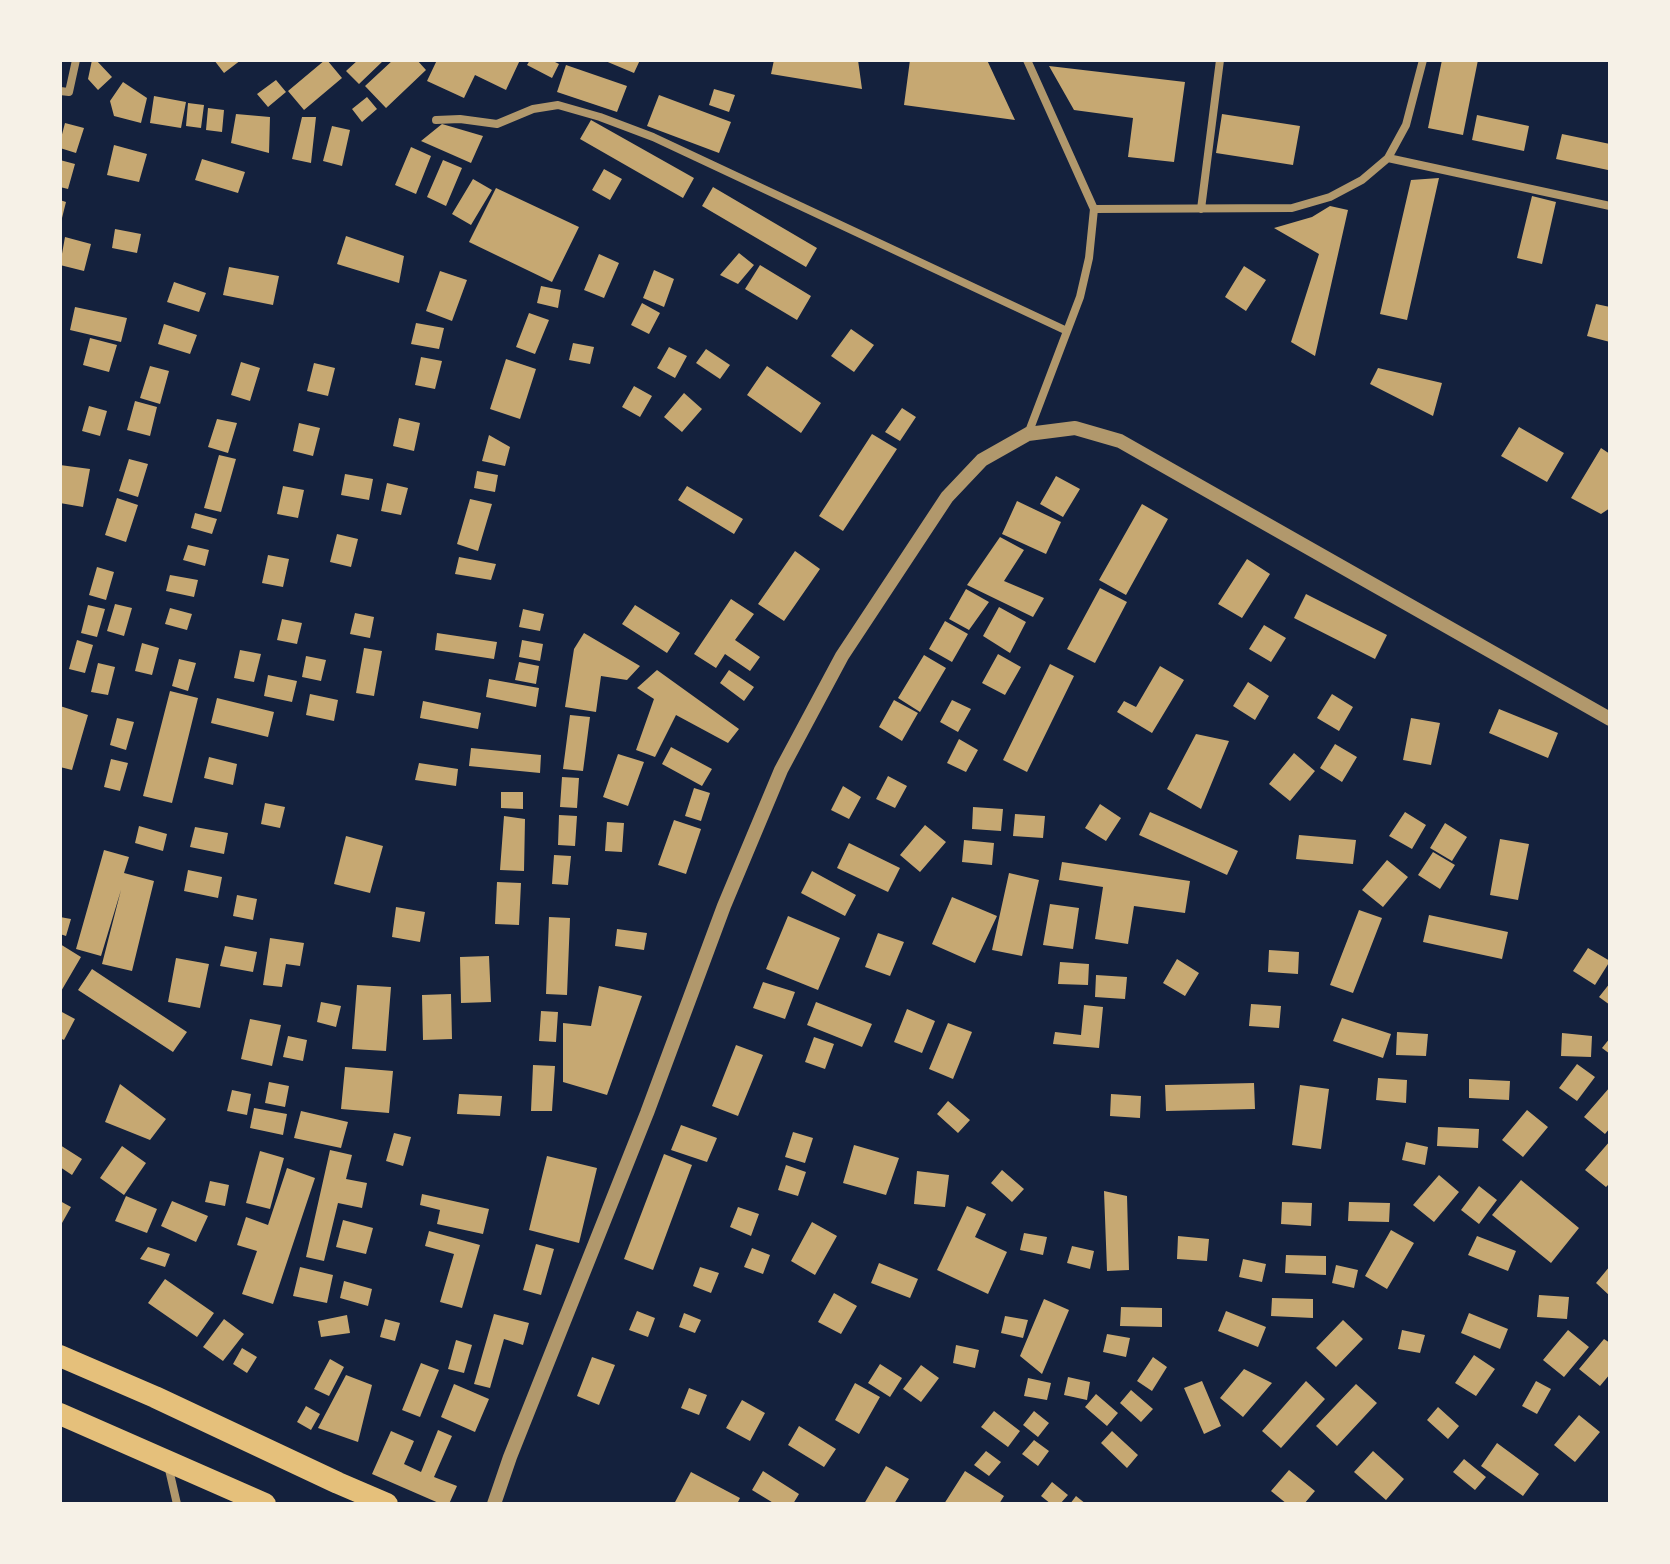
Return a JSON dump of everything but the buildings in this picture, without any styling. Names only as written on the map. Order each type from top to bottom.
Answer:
[{"type":"highway","points":[[60,1356],[387,1504]]},
{"type":"highway","points":[[60,1414],[265,1504]]},
{"type":"street","points":[[60,91],[69,92],[76,60]]},
{"type":"street","points":[[1027,60],[1094,209],[1089,258],[1080,297],[1028,434]]},
{"type":"street","points":[[1201,209],[1220,60]]},
{"type":"street","points":[[1094,209],[1292,208],[1330,197],[1362,180],[1388,158],[1406,125],[1423,60]]},
{"type":"street","points":[[436,120],[460,119],[497,124],[533,109],[558,105],[600,117],[653,137],[1067,331]]},
{"type":"street","points":[[1388,158],[1610,206]]},
{"type":"street","points":[[494,1504],[647,1113],[724,906],[781,770],[842,656],[947,497],[982,460],[1028,434],[1075,428],[1120,441],[1610,719]]},
{"type":"street","points":[[167,1460],[177,1504]]}]
